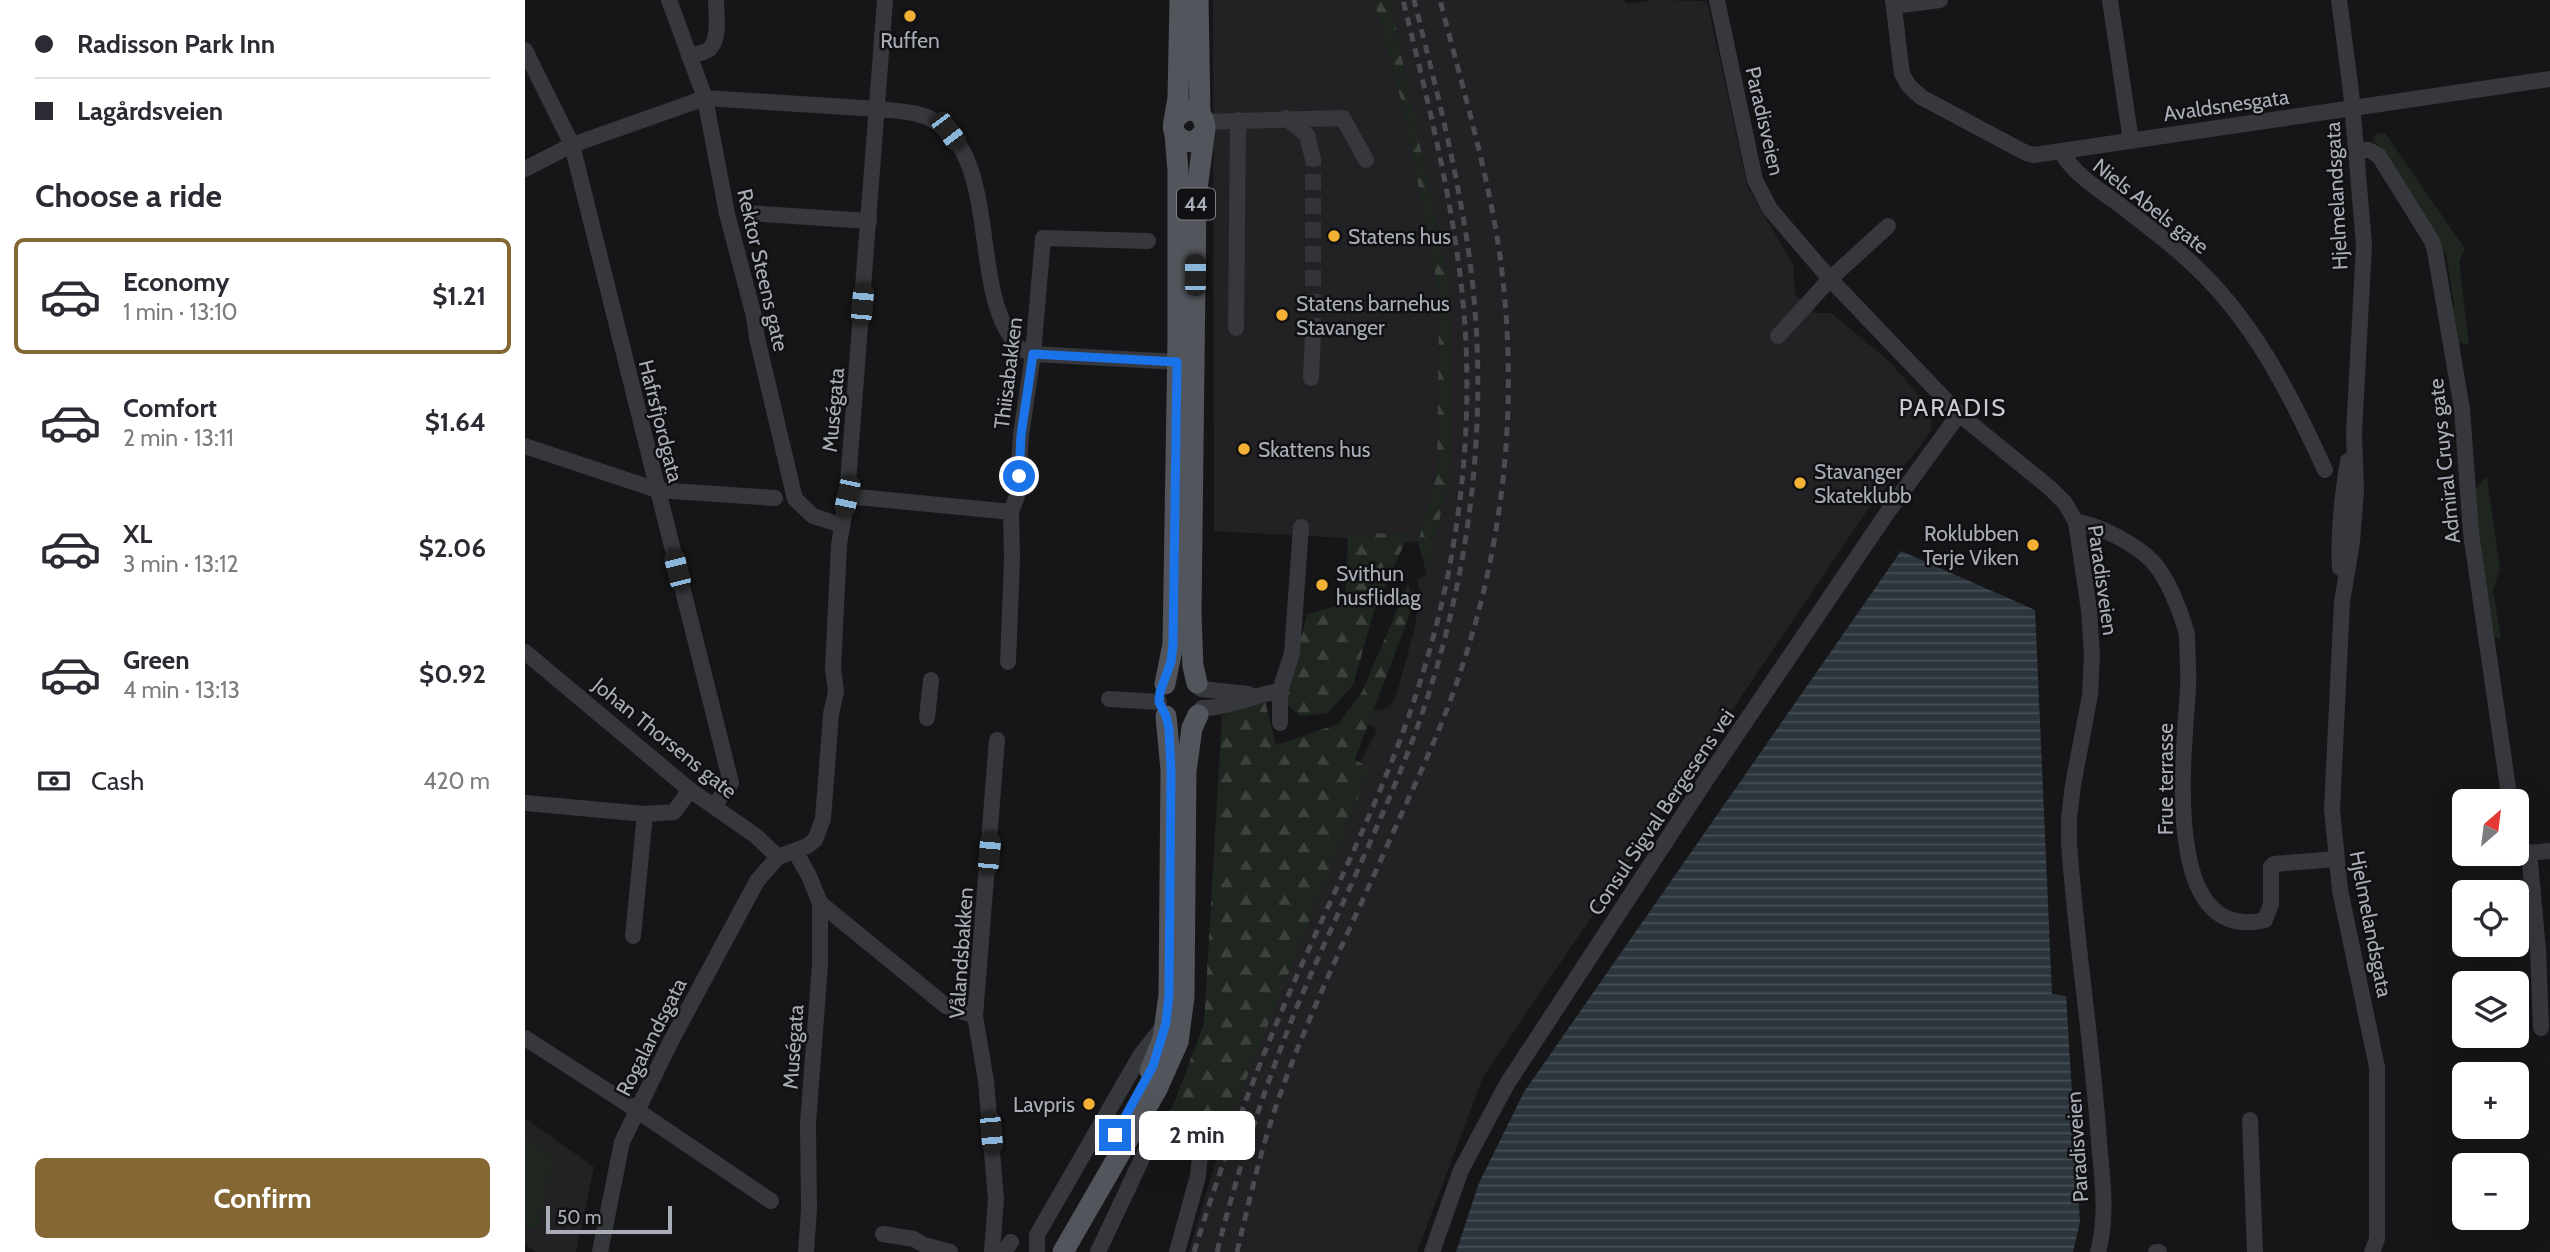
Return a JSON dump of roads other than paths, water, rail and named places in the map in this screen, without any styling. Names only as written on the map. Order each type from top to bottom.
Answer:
[{"type":"main road","name":"44","points":[[1046,1252],[1142,1088],[1159,1052],[1169,995],[1171,771],[1163,701],[1173,644],[1178,171],[1175,127],[1180,0]]},
{"type":"main road","name":"44","points":[[1063,1252],[1146,1128],[1182,1026],[1187,771],[1199,699],[1193,666],[1191,615],[1196,197],[1203,123],[1198,0]]},
{"type":"main road","points":[[1175,127],[1179,138],[1190,142],[1199,139],[1203,123]]},
{"type":"main road","points":[[1180,677],[1188,678],[1199,699],[1184,721],[1163,701],[1170,680],[1180,677]]},
{"type":"street","name":"Rektor Steens gate","points":[[670,0],[705,98],[727,215],[754,316],[795,499],[813,516],[841,525]]},
{"type":"street","points":[[689,56],[713,46],[716,0]]},
{"type":"street","name":"Muségata","points":[[778,857],[815,840],[823,819],[831,714],[836,692],[834,668],[838,545],[847,496],[885,0]]},
{"type":"street","name":"Paradisveien","points":[[1717,0],[1755,180],[1770,209],[1830,279],[1959,414],[2050,488],[2065,503],[2076,522],[2089,610],[2092,655],[2090,695],[2073,785],[2069,843],[2097,1114],[2103,1201],[2098,1252]]},
{"type":"street","points":[[1893,3],[1940,0]]},
{"type":"street","points":[[2110,0],[2131,141]]},
{"type":"street","name":"Hjelmelandsgata","points":[[2339,0],[2364,245],[2354,433],[2356,491],[2342,602],[2332,810],[2340,890],[2377,1067],[2377,1239],[2372,1252]]},
{"type":"street","name":"Avaldsnesgata","points":[[1893,3],[1902,74],[1909,86],[1921,97],[2026,153],[2042,155],[2550,79]]},
{"type":"street","name":"Hafrsfjordgata","points":[[525,50],[572,145],[731,783],[714,806]]},
{"type":"street","points":[[525,169],[572,145],[705,98],[878,109],[930,118],[948,131],[971,166],[995,305],[1018,347],[1033,354],[1177,362]]},
{"type":"street","points":[[1286,118],[1307,135],[1313,159]]},
{"type":"street","points":[[1203,123],[1343,118],[1366,160]]},
{"type":"street","points":[[1236,328],[1238,120]]},
{"type":"street","name":"Admiral Cruys gate","points":[[2356,149],[2369,150],[2379,156],[2435,251],[2462,409],[2471,533],[2508,789]]},
{"type":"street","name":"Niels Abels gate","points":[[2061,152],[2075,172],[2159,234],[2188,259],[2215,288],[2266,353],[2325,470]]},
{"type":"street","points":[[748,212],[869,222]]},
{"type":"street","points":[[1778,336],[1830,279],[1888,226]]},
{"type":"street","name":"Thiisabakken","points":[[1008,662],[1011,512],[1017,496],[1021,435],[1033,354],[1043,238],[1148,241]]},
{"type":"street","points":[[1311,378],[1313,334]]},
{"type":"street","name":"Consul Sigval Bergesens vei","points":[[1432,1252],[1461,1170],[1507,1084],[1714,769],[1887,513],[1959,414]]},
{"type":"street","points":[[525,446],[657,490],[775,498]]},
{"type":"street","points":[[847,496],[1011,512]]},
{"type":"street","name":"Frue terrasse","points":[[2076,522],[2095,524],[2152,562],[2179,607],[2187,634],[2184,827],[2193,879],[2206,901],[2231,920],[2244,923],[2265,920],[2271,904],[2271,867],[2274,864],[2336,859]]},
{"type":"street","points":[[1280,723],[1280,691],[1291,653],[1301,527]]},
{"type":"street","name":"Johan Thorsens gate","points":[[525,652],[690,790],[756,836],[778,857]]},
{"type":"street","points":[[927,718],[931,680]]},
{"type":"street","points":[[1199,699],[1219,708],[1258,694],[1280,691]]},
{"type":"street","points":[[1109,699],[1163,701]]},
{"type":"street","name":"Vålandsbakken","points":[[992,1252],[996,1199],[986,1081],[975,1016],[997,740]]},
{"type":"street","points":[[528,808],[645,814],[674,811],[690,790]]},
{"type":"street","points":[[633,936],[645,814]]},
{"type":"street","name":"Muségata","points":[[795,851],[820,903],[820,964],[808,1124],[809,1209],[806,1252]]},
{"type":"street","points":[[2529,853],[2550,851]]},
{"type":"street","name":"Rogalandsgata","points":[[600,1252],[622,1142],[757,881],[778,857]]},
{"type":"street","points":[[2529,860],[2538,950],[2541,1028]]},
{"type":"street","points":[[820,903],[946,1006],[975,1016]]},
{"type":"street","points":[[1037,1252],[1037,1235],[1050,1211],[1140,1056],[1166,1023]]},
{"type":"street","points":[[527,1043],[636,1111],[771,1201]]},
{"type":"street","points":[[2251,1120],[2255,1252]]},
{"type":"street","points":[[1098,1252],[1146,1128],[1185,1140],[1200,1154],[1198,1177],[1177,1252]]},
{"type":"street","points":[[883,1234],[914,1239],[924,1245],[950,1252]]},
{"type":"tunnel","points":[[1313,159],[1313,334]]},
{"type":"railway","points":[[1194,1252],[1227,1152],[1265,1052],[1381,789],[1412,708],[1438,620],[1457,525],[1466,428],[1467,379],[1461,283],[1444,176],[1403,0]]},
{"type":"railway","points":[[1217,1252],[1252,1129],[1284,1039],[1413,739],[1448,624],[1461,564],[1476,444],[1476,322],[1470,262],[1453,163],[1414,0]]},
{"type":"railway","points":[[1237,1252],[1263,1147],[1299,1044],[1428,756],[1455,687],[1478,613],[1499,511],[1508,406],[1508,354],[1499,249],[1480,155],[1440,0]]},
{"type":"place","name":"Ruffen","points":[[910,16]]},
{"type":"place","name":"Statens hus","points":[[1334,236]]},
{"type":"place","name":"Statens barnehus Stavanger","points":[[1282,315]]},
{"type":"place","name":"Skattens hus","points":[[1244,449]]},
{"type":"place","name":"Stavanger Skateklubb","points":[[1800,483]]},
{"type":"place","name":"Roklubben Terje Viken","points":[[2033,545]]},
{"type":"place","name":"Svithun husflidlag","points":[[1322,585]]},
{"type":"place","name":"Lavpris","points":[[1089,1104]]},
{"type":"district","name":"PARADIS","points":[[1953,407]]}]
